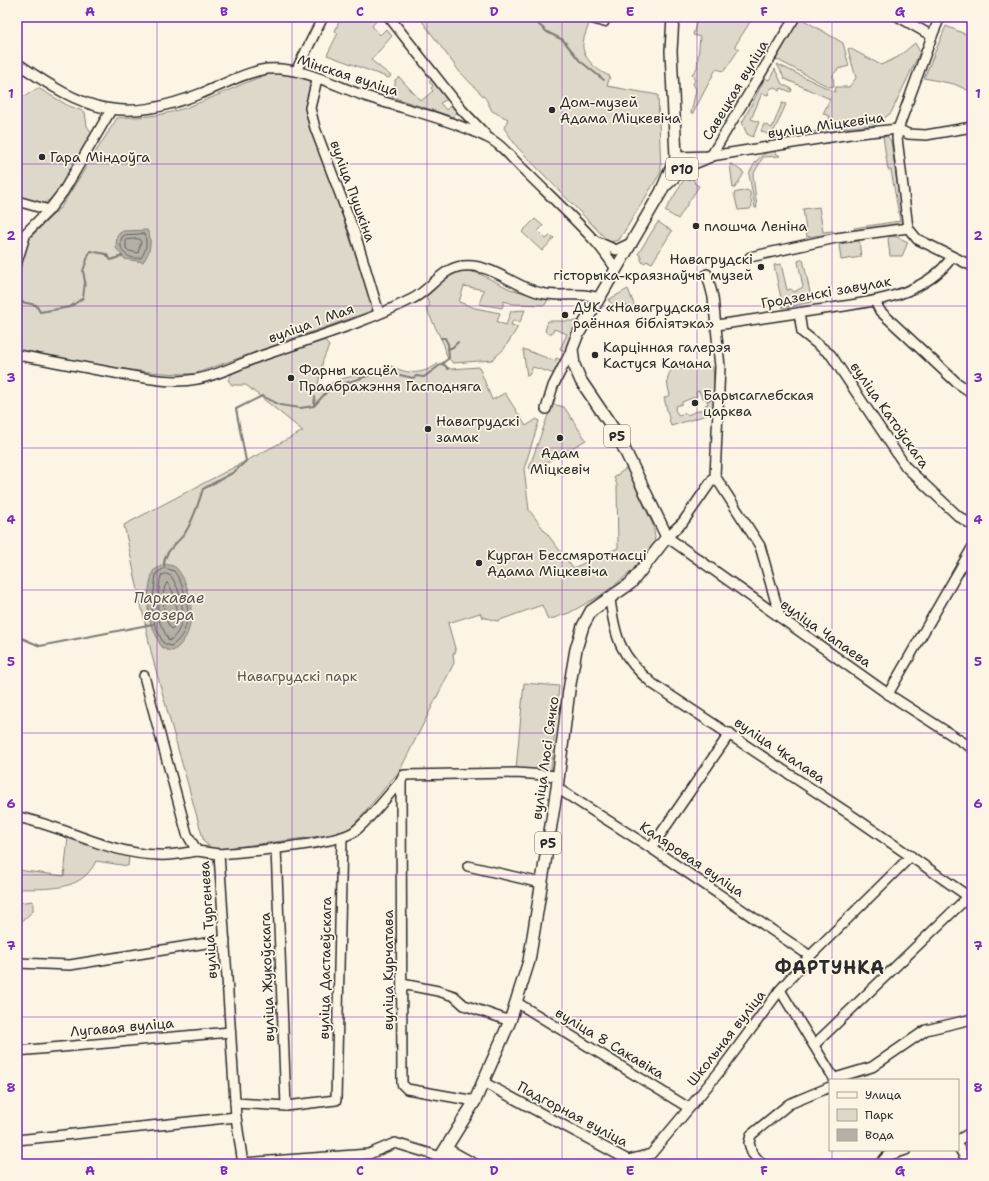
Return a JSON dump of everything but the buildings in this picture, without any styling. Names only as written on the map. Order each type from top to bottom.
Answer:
[{"type":"main road","points":[[572,349],[577,336],[661,192],[676,157],[671,51],[673,17]]},
{"type":"main road","name":"Р10","points":[[661,192],[673,176],[684,167],[711,156]]},
{"type":"main road","name":"Р5","points":[[572,349],[574,365],[581,381],[617,434],[666,538]]},
{"type":"main road","name":"вуліца Люсі Сячко","points":[[441,1156],[475,1100],[510,1021],[529,960],[557,788],[570,690],[581,634],[591,611],[631,583],[666,538]]},
{"type":"street","points":[[296,71],[323,17]]},
{"type":"street","points":[[389,17],[462,110],[488,137]]},
{"type":"street","points":[[588,17],[604,22]]},
{"type":"street","name":"Савецкая вуліца","points":[[711,156],[795,17]]},
{"type":"street","points":[[899,17],[932,36]]},
{"type":"street","name":"вуліца Міцкевіча","points":[[711,156],[850,134],[898,129],[940,17]]},
{"type":"street","name":"Мінская вуліца","points":[[17,63],[55,89],[96,106],[111,110],[132,111],[156,108],[180,102],[257,71],[282,69],[296,71],[455,124],[488,137],[506,152],[595,240],[616,269]]},
{"type":"street","name":"вуліца Пушкіна","points":[[317,79],[310,108],[315,128],[355,234],[379,313]]},
{"type":"street","points":[[17,262],[26,233],[49,210],[63,192],[111,110]]},
{"type":"street","points":[[455,124],[462,119],[462,110]]},
{"type":"street","points":[[972,127],[926,135],[908,134],[898,129],[897,138],[908,228],[917,239],[972,266]]},
{"type":"street","name":"Р10","points":[[676,157],[711,156]]},
{"type":"street","points":[[17,201],[49,210]]},
{"type":"street","points":[[750,258],[836,238],[908,228]]},
{"type":"street","name":"Мінская вуліца","points":[[595,240],[616,250],[631,243]]},
{"type":"street","name":"Гродзенскі завулак","points":[[717,325],[875,301],[890,297],[932,278],[944,269],[952,257]]},
{"type":"street","name":"вуліца 1 Мая","points":[[17,354],[165,381],[204,378],[266,354],[312,340],[414,298],[447,271],[465,265],[487,270],[530,290],[554,295],[592,296],[599,298]]},
{"type":"street","points":[[707,274],[713,297],[717,325],[720,367],[716,476],[760,546],[780,617]]},
{"type":"street","points":[[875,301],[880,311],[956,382],[972,393]]},
{"type":"street","name":"вуліца Катоўскага","points":[[799,313],[802,332],[830,355],[906,467],[958,516],[972,525]]},
{"type":"street","points":[[546,409],[553,386],[572,349]]},
{"type":"street","points":[[666,538],[682,522],[716,476]]},
{"type":"street","name":"вуліца Чапаева","points":[[666,538],[888,694],[972,748]]},
{"type":"street","points":[[888,694],[972,548]]},
{"type":"street","name":"вуліца Чкалава","points":[[610,599],[614,628],[622,650],[629,662],[653,684],[730,733],[971,895]]},
{"type":"street","name":"вуліца Тургенева","points":[[144,676],[187,834],[197,852],[219,854],[236,1117],[242,1164]]},
{"type":"street","points":[[651,848],[730,733]]},
{"type":"street","points":[[219,854],[276,848],[342,837],[354,832],[401,781],[404,775],[516,772],[558,776]]},
{"type":"street","name":"вуліца Курчатава","points":[[401,781],[402,1084],[407,1089],[475,1100]]},
{"type":"street","name":"Каляровая вуліца","points":[[557,788],[651,848],[810,956]]},
{"type":"street","points":[[17,817],[63,830],[111,848],[157,855],[197,852]]},
{"type":"street","name":"вуліца Дастаеўскага","points":[[286,1106],[336,1100],[342,837]]},
{"type":"street","name":"вуліца Жукоўскага","points":[[276,848],[286,1106]]},
{"type":"street","name":"Школьная вуліца","points":[[651,1154],[720,1071],[780,990],[810,956],[911,856]]},
{"type":"street","points":[[468,866],[541,882]]},
{"type":"street","points":[[814,1045],[971,895]]},
{"type":"street","points":[[17,964],[70,965],[172,950],[225,940]]},
{"type":"street","points":[[402,984],[438,991],[454,996],[464,1005],[510,1021]]},
{"type":"street","points":[[780,990],[835,1079],[872,1067],[926,1030],[972,1018]]},
{"type":"street","name":"вуліца 8 Сакавіка","points":[[516,1002],[689,1108]]},
{"type":"street","name":"Лугавая вуліца","points":[[17,1051],[230,1032]]},
{"type":"street","name":"Падгорная вуліца","points":[[483,1082],[628,1160],[651,1154]]},
{"type":"street","points":[[762,1164],[752,1153],[749,1143],[751,1134],[789,1104],[829,1087]]},
{"type":"street","points":[[235,1103],[286,1106]]},
{"type":"street","points":[[17,1140],[236,1117]]},
{"type":"street","points":[[959,1139],[972,1132]]},
{"type":"street","points":[[242,1164],[369,1154],[395,1143],[475,1164]]},
{"type":"street","points":[[959,1148],[969,1164]]},
{"type":"street","points":[[880,1164],[884,1153],[899,1151]]},
{"type":"street","points":[[441,1156],[452,1164]]},
{"type":"green space","points":[[341,17],[374,17],[377,20],[372,26],[380,35],[386,29],[392,36],[371,60],[391,76],[389,78],[327,55],[338,33],[335,31]]},
{"type":"green space","points":[[419,17],[575,17],[590,21],[583,43],[583,48],[591,63],[600,71],[610,76],[607,86],[658,95],[661,172],[619,240],[609,242],[517,147],[504,128],[508,119],[492,111],[486,99],[459,71]]},
{"type":"green space","points":[[698,17],[753,17],[735,46],[739,49],[724,71],[716,69],[693,113],[691,113],[696,90],[693,83],[695,81],[692,74],[697,68],[700,37],[693,35]]},
{"type":"green space","points":[[802,19],[843,43],[849,66],[838,69],[833,75],[834,86],[829,87],[776,59],[797,22]]},
{"type":"green space","points":[[946,26],[972,37],[972,92],[954,84],[924,78]]},
{"type":"green space","points":[[915,43],[920,52],[891,113],[875,125],[842,128],[842,131],[772,142],[773,138],[824,130],[830,116],[823,114],[830,99],[785,79],[777,64],[835,92],[836,87],[849,87],[856,78],[848,49],[849,48],[881,65],[898,57]]},
{"type":"green space","points":[[775,69],[782,84],[792,89],[791,92],[781,88],[780,91],[774,87],[770,89],[768,95],[762,93],[751,119],[759,122],[753,137],[747,134],[742,123],[765,78],[769,80]]},
{"type":"green space","points":[[271,73],[286,73],[311,80],[307,107],[374,310],[194,374],[127,370],[17,350],[17,279],[29,239],[61,207],[117,118],[153,116],[172,112],[201,102]]},
{"type":"green space","points":[[399,77],[421,101],[433,91],[431,88],[433,86],[429,82],[433,78],[448,99],[440,103],[446,110],[452,104],[458,111],[453,117],[392,97],[395,90],[395,80]]},
{"type":"green space","name":"Гара Міндоўга","points":[[38,88],[67,105],[85,112],[87,126],[92,133],[64,184],[49,200],[42,204],[17,197],[17,96],[25,96]]},
{"type":"green space","points":[[782,103],[786,104],[775,129],[769,135],[761,131],[764,124],[772,128]]},
{"type":"green space","points":[[883,136],[888,137],[891,141],[903,222],[900,224],[856,230],[854,228],[900,221],[891,170],[888,170]]},
{"type":"green space","points":[[773,151],[780,156],[763,157],[753,175],[757,208],[755,208],[749,174],[761,156]]},
{"type":"green space","points":[[730,164],[744,173],[735,188],[733,188]]},
{"type":"green space","points":[[685,178],[688,180],[693,178],[695,184],[699,186],[678,219],[665,211]]},
{"type":"green space","points":[[747,190],[750,192],[752,206],[750,209],[738,210],[734,193]]},
{"type":"green space","points":[[819,207],[823,232],[833,231],[834,233],[807,237],[803,209]]},
{"type":"green space","points":[[535,219],[543,226],[538,231],[546,239],[551,235],[554,238],[542,251],[522,232]]},
{"type":"green space","points":[[658,222],[672,231],[652,263],[648,261],[643,263],[641,256],[638,254]]},
{"type":"green space","points":[[890,236],[897,237],[908,242],[902,256],[890,256],[888,239]]},
{"type":"green space","points":[[859,241],[861,257],[841,260],[839,244]]},
{"type":"green space","points":[[803,259],[812,302],[783,308],[774,265],[781,264],[787,290],[791,289],[794,292],[803,287],[798,261]]},
{"type":"green space","points":[[465,270],[480,274],[510,289],[547,299],[545,305],[513,304],[504,301],[502,308],[479,304],[484,290],[464,286],[459,302],[475,308],[500,313],[497,322],[506,325],[511,311],[525,310],[520,322],[513,320],[511,325],[518,327],[504,349],[492,360],[453,363],[447,357],[444,345],[426,308],[430,306],[425,295],[448,273]]},
{"type":"green space","points":[[628,289],[635,307],[629,312],[626,305],[618,309],[608,300]]},
{"type":"green space","points":[[548,321],[578,321],[565,351],[560,349],[567,334],[554,329],[552,333],[545,331]]},
{"type":"green space","name":"Навагрудскі парк","points":[[324,340],[329,346],[323,360],[317,390],[338,380],[391,366],[410,372],[421,372],[439,363],[451,369],[479,367],[492,400],[505,393],[526,426],[537,419],[539,421],[524,469],[529,510],[573,568],[618,548],[617,485],[614,477],[627,468],[653,525],[655,537],[653,549],[645,561],[603,594],[569,613],[548,620],[542,605],[497,621],[482,617],[480,613],[448,623],[456,652],[453,654],[454,663],[400,770],[351,828],[335,834],[214,850],[204,842],[152,656],[124,525],[303,431],[246,385],[232,385],[228,380],[235,369]]},
{"type":"green space","points":[[523,349],[555,361],[556,358],[561,360],[555,374],[533,367],[527,376]]},
{"type":"green space","points":[[713,367],[715,397],[706,400],[705,397],[702,398],[699,391],[696,392],[697,396],[682,402],[682,404],[676,406],[675,410],[679,416],[686,413],[687,415],[706,408],[705,405],[708,404],[707,401],[715,399],[716,412],[671,426],[664,398],[670,395],[667,381],[670,371],[673,368]]},
{"type":"green space","points":[[552,404],[564,407],[586,440],[533,470],[529,468]]},
{"type":"green space","points":[[524,683],[559,686],[551,773],[516,769]]},
{"type":"green space","points":[[68,837],[129,857],[128,866],[96,861],[90,871],[82,879],[72,884],[51,888],[17,889],[17,870],[64,876]]},
{"type":"green space","points":[[33,901],[33,911],[17,926],[17,903]]},
{"type":"water","points":[[147,230],[150,238],[150,246],[143,262],[125,259],[116,248],[117,235],[123,231]]},
{"type":"water","name":"Паркавае возера","points":[[164,564],[175,567],[178,570],[184,580],[190,598],[191,618],[189,628],[186,637],[173,651],[163,648],[160,644],[148,614],[149,592],[153,571]]},
{"type":"waterway","points":[[534,17],[535,21],[547,32],[563,40],[580,61],[604,80]]},
{"type":"waterway","points":[[17,301],[36,305],[40,312],[70,307],[83,298],[85,282],[83,271],[90,251],[106,254],[111,260],[122,256]]},
{"type":"waterway","points":[[441,338],[445,338],[448,344],[449,358],[443,363]]},
{"type":"waterway","points":[[448,349],[453,347],[458,342]]},
{"type":"waterway","points":[[164,566],[164,561],[168,552],[185,533],[191,522],[203,489],[234,472],[246,461],[236,409],[262,396],[280,405],[300,408],[314,406],[330,388],[383,371],[413,378],[416,376],[424,377],[443,363],[448,369]]},
{"type":"waterway","points":[[314,405],[315,397]]},
{"type":"waterway","points":[[17,636],[40,646],[153,624]]},
{"type":"place","name":"Дом-музей Адама Міцкевіча","points":[[552,110]]},
{"type":"place","name":"Гара Міндоўга","points":[[42,157]]},
{"type":"place","name":"плошча Леніна","points":[[696,226]]},
{"type":"place","name":"Навагрудскі гісторыка-краязнаўчы музей","points":[[761,267]]},
{"type":"place","name":"ДУК «Навагрудская раённая бібліятэка»","points":[[565,315]]},
{"type":"place","name":"Карцінная галерэя Кастуся Качана","points":[[595,355]]},
{"type":"place","name":"Фарны касцёл Праабражэння Гасподняга","points":[[291,378]]},
{"type":"place","name":"Барысаглебская царква","points":[[695,403]]},
{"type":"place","name":"Навагрудскі замак","points":[[428,429]]},
{"type":"place","name":"Адам Міцкевіч","points":[[560,438]]},
{"type":"place","name":"Курган Бессмяротнасці Адама Міцкевіча","points":[[479,563]]},
{"type":"district","name":"ФАРТУНКА","points":[[830,968]]}]
